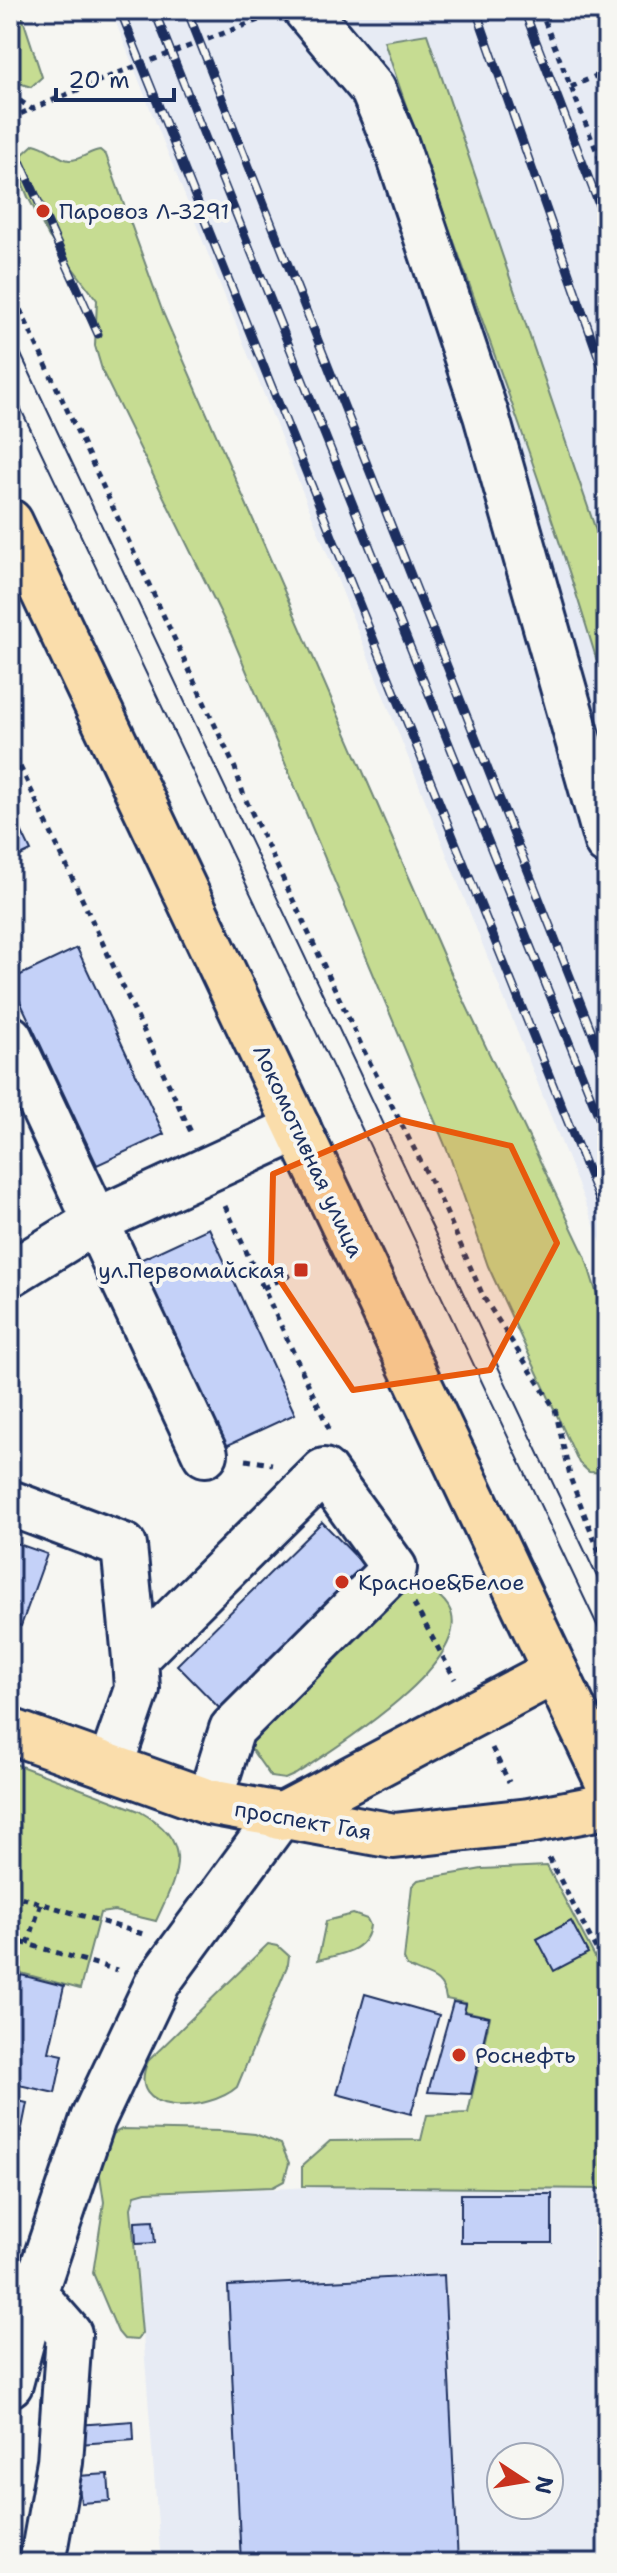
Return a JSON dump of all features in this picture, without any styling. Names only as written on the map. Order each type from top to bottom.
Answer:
[{"type":"main road","name":"Локомотивная улица","points":[[10,522],[607,1780]]},
{"type":"main road","points":[[279,1817],[555,1671]]},
{"type":"main road","name":"проспект Гая","points":[[10,1731],[209,1802],[394,1836],[529,1821],[607,1806]]},
{"type":"street","points":[[306,10],[373,90],[396,145],[486,415],[607,842]]},
{"type":"street","points":[[10,1038],[205,1454]]},
{"type":"street","points":[[10,1274],[96,1221],[298,1128]]},
{"type":"street","points":[[135,1658],[324,1471],[394,1568],[232,1729],[209,1802]]},
{"type":"street","points":[[10,1503],[124,1546],[137,1689],[110,1767]]},
{"type":"street","points":[[10,2384],[34,2294],[93,2119],[158,1982],[279,1817]]},
{"type":"street","points":[[34,2294],[69,2334],[60,2462],[42,2563]]},
{"type":"path","points":[[10,119],[285,10]]},
{"type":"path","points":[[540,10],[607,177]]},
{"type":"path","points":[[571,87],[607,71]]},
{"type":"path","points":[[10,94],[32,109]]},
{"type":"path","points":[[10,288],[365,1053],[443,1205],[484,1298],[555,1409],[571,1480],[607,1572]]},
{"type":"path","points":[[263,1288],[301,1270]]},
{"type":"path","points":[[205,1454],[324,1471]]},
{"type":"path","points":[[394,1568],[607,1970]]},
{"type":"path","points":[[10,1894],[184,1947]]},
{"type":"path","points":[[28,1945],[41,1903]]},
{"type":"path","points":[[10,1939],[158,1982]]},
{"type":"highlighted area","points":[[400,1120],[511,1146],[557,1243],[490,1370],[353,1390],[271,1267],[273,1174]]},
{"type":"shaded area","points":[[111,10],[607,10],[607,1258],[604,1250]]},
{"type":"shaded area","points":[[342,2186],[607,2190],[607,2563],[161,2563],[132,2194]]},
{"type":"green space","points":[[10,10],[20,10],[42,77],[31,87],[10,80]]},
{"type":"green space","points":[[427,34],[607,563],[607,695],[528,448],[384,41]]},
{"type":"green space","points":[[34,144],[69,160],[100,150],[106,155],[163,313],[450,971],[585,1256],[607,1327],[607,1473],[589,1472],[579,1463],[488,1266],[450,1157],[231,634],[103,373],[95,346],[97,300],[49,237],[21,180],[23,154]]},
{"type":"green space","points":[[406,1584],[430,1590],[448,1606],[452,1627],[443,1651],[424,1676],[369,1724],[296,1774],[285,1779],[271,1777],[247,1743]]},
{"type":"green space","points":[[10,1762],[139,1811],[169,1835],[175,1847],[175,1874],[156,1921],[114,1911],[100,1913],[80,1989],[10,1970]]},
{"type":"green space","points":[[547,1866],[607,1980],[607,2189],[302,2186],[302,2166],[330,2141],[421,2140],[427,2115],[468,2113],[490,2017],[465,2011],[466,2003],[446,1999],[437,1980],[407,1966],[404,1959],[412,1886],[418,1880],[482,1869]]},
{"type":"green space","points":[[353,1914],[367,1919],[370,1925],[364,1941],[352,1950],[318,1960],[326,1921]]},
{"type":"green space","points":[[268,1944],[278,1946],[289,1956],[288,1964],[237,2087],[208,2102],[190,2105],[158,2101],[147,2093],[143,2080],[148,2061]]},
{"type":"green space","points":[[122,2129],[255,2134],[281,2144],[289,2163],[284,2181],[273,2187],[135,2195],[131,2208],[142,2333],[137,2340],[124,2339],[118,2332],[93,2273],[104,2202],[97,2155],[105,2138]]},
{"type":"building","points":[[10,807],[31,851],[10,861]]},
{"type":"building","points":[[77,948],[164,1134],[97,1165],[10,980]]},
{"type":"building","points":[[209,1228],[295,1414],[226,1446],[140,1260]]},
{"type":"building","points":[[322,1522],[374,1575],[229,1718],[177,1665]]},
{"type":"building","points":[[10,1541],[47,1554],[21,1626],[10,1622]]},
{"type":"building","points":[[571,1921],[588,1953],[554,1971],[537,1939]]},
{"type":"building","points":[[21,1975],[64,1986],[49,2052],[63,2055],[55,2093],[10,2083],[10,2021]]},
{"type":"building","points":[[365,1994],[439,2015],[411,2114],[337,2094]]},
{"type":"building","name":"Роснефть","points":[[453,2002],[466,2004],[464,2012],[489,2017],[471,2094],[428,2092]]},
{"type":"building","points":[[10,2099],[27,2103],[10,2188]]},
{"type":"building","points":[[461,2194],[552,2194],[552,2243],[461,2243]]},
{"type":"building","points":[[153,2221],[155,2243],[136,2244],[135,2222]]},
{"type":"building","points":[[599,2252],[607,2252],[607,2419],[602,2419]]},
{"type":"building","points":[[444,2275],[458,2563],[241,2563],[228,2286]]},
{"type":"building","points":[[133,2421],[134,2440],[79,2444],[77,2425]]},
{"type":"building","points":[[108,2474],[110,2501],[81,2503],[78,2476]]},
{"type":"tram line","points":[[10,331],[607,1598]]},
{"type":"tram line","points":[[10,386],[607,1646]]},
{"type":"railway","points":[[120,10],[607,1219]]},
{"type":"railway","points":[[154,10],[607,1137]]},
{"type":"railway","points":[[187,10],[607,1070]]},
{"type":"railway","points":[[476,10],[607,381]]},
{"type":"railway","points":[[524,10],[607,226]]},
{"type":"railway","points":[[21,163],[98,334]]},
{"type":"place","name":"Паровоз Л-3291","points":[[43,211]]},
{"type":"place","name":"ул.Первомайская","points":[[301,1270]]},
{"type":"place","name":"Красное&Белое","points":[[342,1582]]},
{"type":"place","name":"Роснефть","points":[[459,2055]]}]
